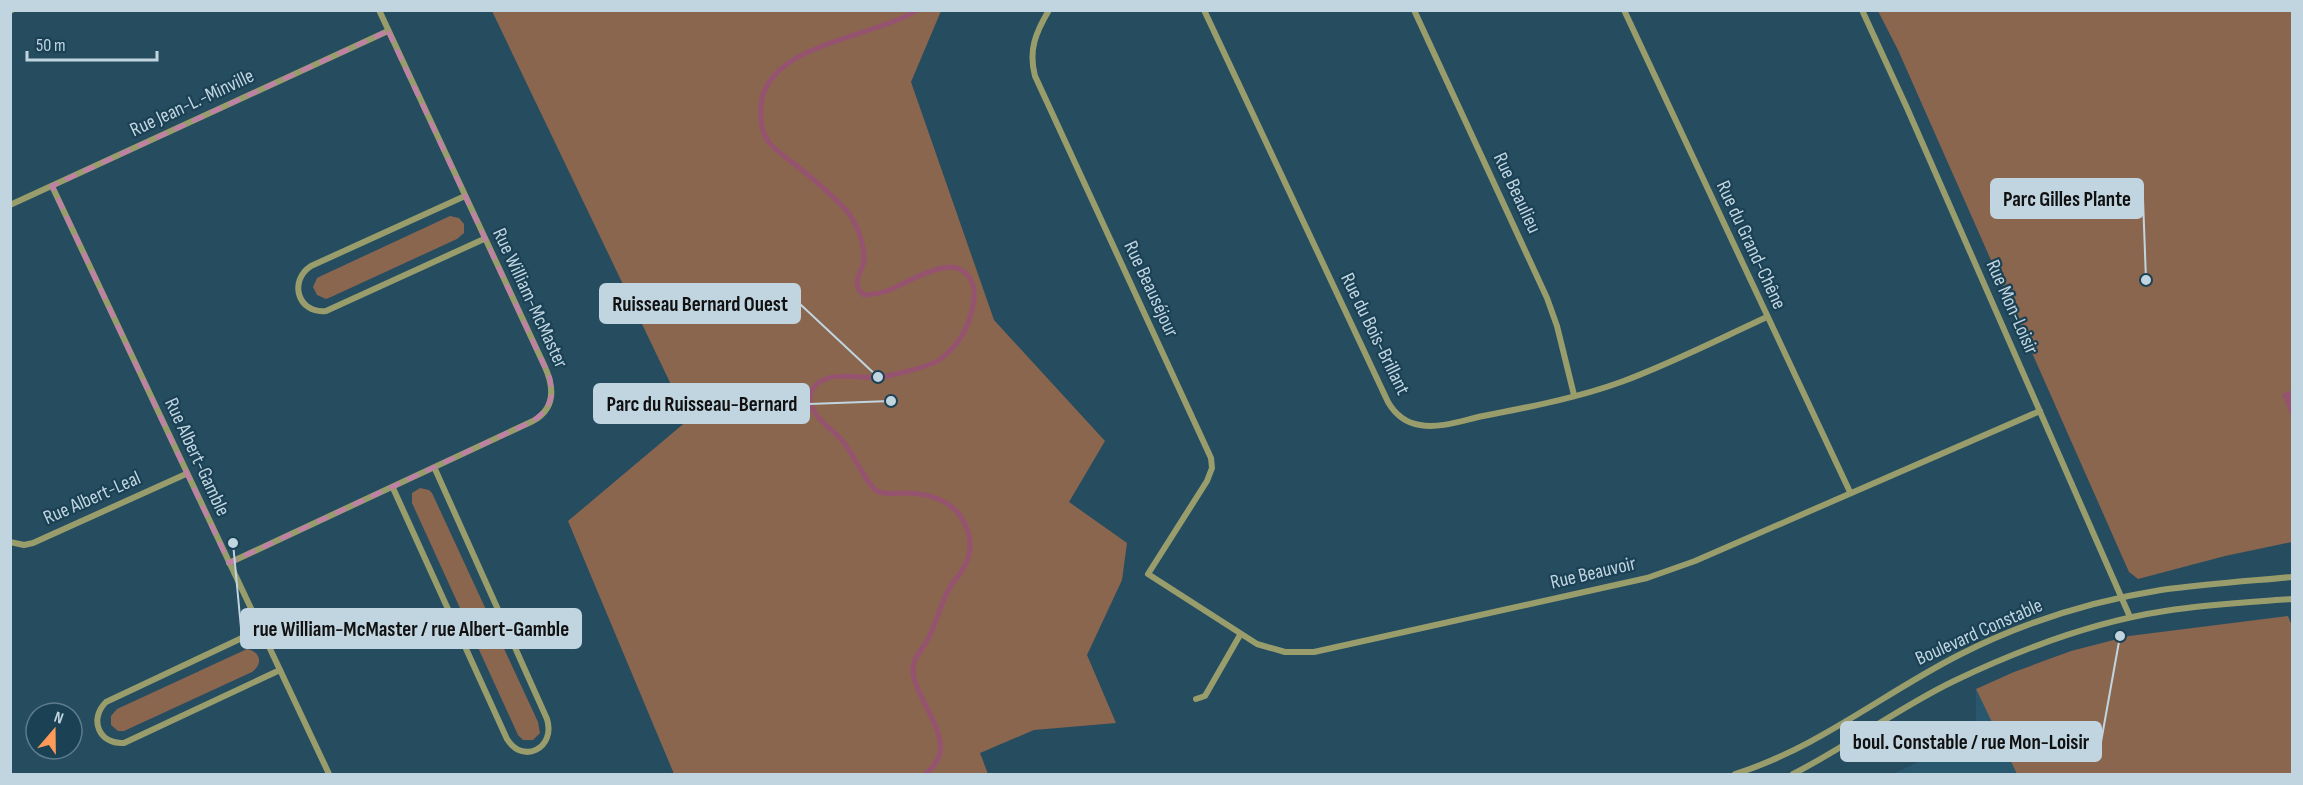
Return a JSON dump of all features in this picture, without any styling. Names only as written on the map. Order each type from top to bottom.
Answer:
[{"type":"street","name":"Rue William-McMaster","points":[[229,563],[435,469],[538,419],[551,400],[550,378],[379,10]]},
{"type":"street","name":"Rue Beauséjour","points":[[1049,10],[1037,31],[1033,46],[1032,61],[1035,76],[1211,458],[1210,477],[1148,574]]},
{"type":"street","name":"Rue du Bois-Brillant","points":[[1204,10],[1383,391],[1395,412],[1410,423],[1429,426],[1574,395],[1635,376],[1767,317]]},
{"type":"street","name":"Rue Beaulieu","points":[[1414,10],[1547,298],[1557,326],[1574,395]]},
{"type":"street","name":"Rue du Grand-Chêne","points":[[1624,10],[1850,492]]},
{"type":"street","name":"Rue Mon-Loisir","points":[[1862,10],[2130,617]]},
{"type":"street","name":"Rue Jean-L.-Minville","points":[[10,205],[388,31]]},
{"type":"street","name":"Rue Albert-Gamble","points":[[52,186],[329,774]]},
{"type":"street","points":[[465,196],[311,266],[300,276],[297,286],[299,295],[307,307],[316,311],[326,311],[484,239]]},
{"type":"street","name":"Rue Beauvoir","points":[[1148,574],[1257,644],[1294,653],[1314,652],[1630,582],[1679,567],[2040,411]]},
{"type":"street","points":[[393,488],[507,739],[520,750],[530,752],[538,749],[549,735],[547,719],[435,469]]},
{"type":"street","name":"Rue Albert-Leal","points":[[10,542],[19,545],[33,543],[186,474]]},
{"type":"street","name":"Boulevard Constable","points":[[1735,774],[1772,761],[1802,746],[1960,654],[2003,635],[2061,614],[2122,598],[2194,586],[2292,577]]},
{"type":"street","name":"Boulevard Constable","points":[[1793,774],[1832,754],[1913,703],[1954,681],[2039,644],[2130,617],[2196,607],[2292,599]]},
{"type":"street","points":[[261,629],[110,700],[102,705],[98,714],[98,728],[106,739],[115,743],[124,743],[280,670]]},
{"type":"street","points":[[1196,699],[1205,696],[1240,635]]},
{"type":"highlighted area","points":[[388,31],[550,378],[552,395],[546,410],[533,421],[229,563],[52,186]]},
{"type":"shaded area","points":[[492,11],[941,11],[911,82],[994,320],[1105,441],[1069,502],[1127,543],[1122,580],[1087,655],[1116,723],[1034,730],[980,753],[988,774],[674,774],[568,521],[688,420]]},
{"type":"shaded area","points":[[1878,11],[2292,11],[2292,542],[2225,556],[2138,579],[2129,572],[1898,50]]},
{"type":"shaded area","points":[[450,216],[459,218],[464,224],[464,233],[457,239],[326,299],[317,295],[313,287],[317,278]]},
{"type":"shaded area","points":[[2292,390],[2292,419],[2282,394]]},
{"type":"shaded area","points":[[420,488],[432,493],[538,722],[540,733],[533,740],[523,740],[518,735],[412,503],[412,493]]},
{"type":"shaded area","points":[[2288,616],[2292,626],[2292,774],[2017,774],[1976,689],[2071,651],[2129,636]]},
{"type":"shaded area","points":[[247,649],[258,655],[259,659],[256,669],[252,672],[124,731],[118,731],[111,725],[111,716],[117,709]]},
{"type":"shaded area","points":[[1976,689],[2017,774],[1893,774],[1971,737],[1976,722]]},
{"type":"waterway","points":[[917,10],[898,20],[824,45],[781,69],[767,85],[761,115],[764,133],[770,144],[827,192],[847,211],[853,221],[864,252],[857,281],[859,290],[864,295],[884,292],[921,275],[946,267],[958,268],[967,274],[973,286],[973,304],[966,329],[956,345],[939,360],[919,368],[883,377],[837,376],[822,380],[811,393],[810,400],[816,415],[841,439],[868,482],[877,491],[914,493],[943,501],[958,513],[968,532],[970,548],[967,562],[951,585],[931,633],[913,666],[915,681],[935,725],[941,747],[937,761],[926,774]]},
{"type":"place","name":"Parc Gilles Plante","points":[[2146,280]]},
{"type":"place","name":"Ruisseau Bernard Ouest","points":[[878,377]]},
{"type":"place","name":"Parc du Ruisseau-Bernard","points":[[891,401]]},
{"type":"place","name":"rue William-McMaster / rue Albert-Gamble","points":[[233,543]]},
{"type":"place","name":"boul. Constable / rue Mon-Loisir","points":[[2120,636]]}]
